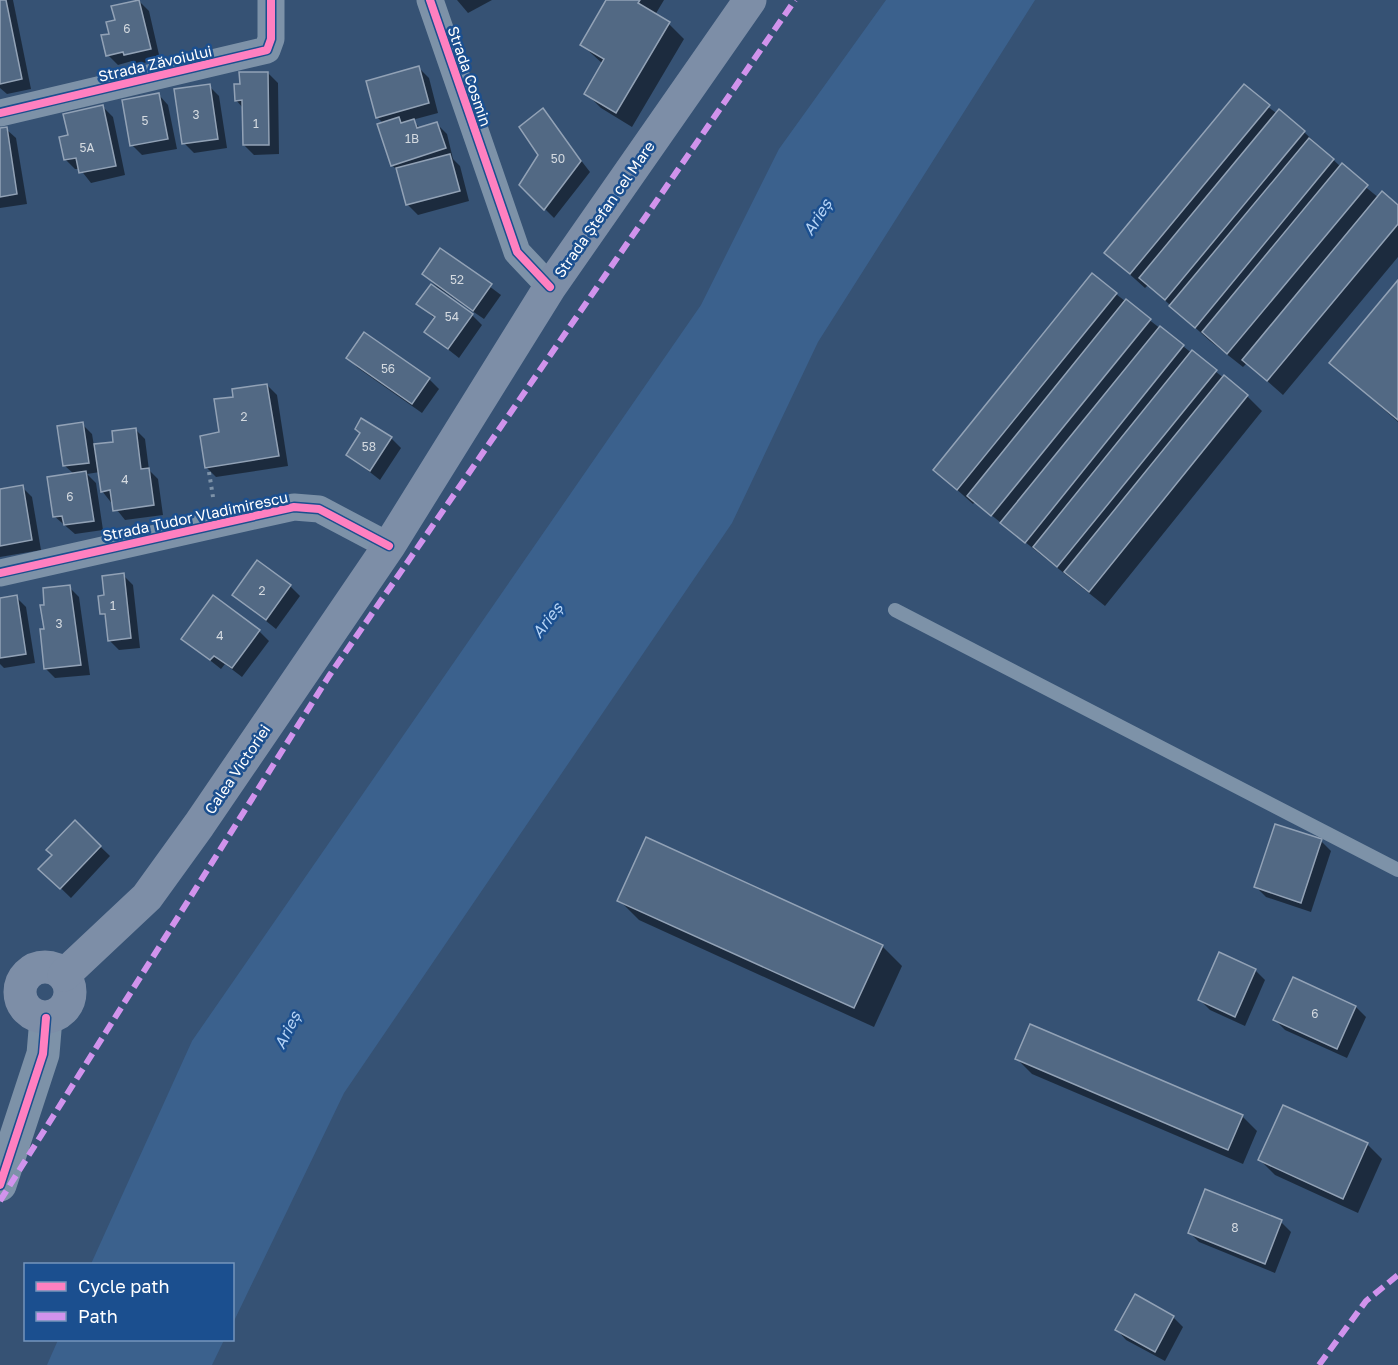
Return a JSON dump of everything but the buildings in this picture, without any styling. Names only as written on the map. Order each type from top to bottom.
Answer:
[{"type":"main road","name":"Strada Ștefan cel Mare","points":[[389,546],[550,287],[750,0]]},
{"type":"main road","name":"Calea Victoriei","points":[[23,1013],[60,1013],[69,1002],[71,988],[64,975],[147,897],[200,825],[389,546]]},
{"type":"street","name":"Strada Zăvoiului","points":[[0,113],[267,50],[270,39],[271,0]]},
{"type":"street","name":"Strada Cosmin","points":[[430,0],[516,252],[550,287]]},
{"type":"street","name":"Strada Tudor Vladimirescu","points":[[0,573],[294,507],[319,509],[389,546]]},
{"type":"street","points":[[0,1185],[40,1065],[23,1013]]},
{"type":"lane","points":[[895,610],[1398,870]]},
{"type":"water","name":"Arieș","points":[[886,0],[1035,0],[818,342],[732,523],[344,1093],[234,1321],[234,1263],[91,1263],[192,1041],[701,305],[779,149]]},
{"type":"water","points":[[58,1341],[224,1341],[212,1365],[47,1365]]},
{"type":"marked path","points":[[0,1201],[329,676],[795,0]]},
{"type":"marked path","points":[[1319,1365],[1366,1301],[1398,1275]]},
{"type":"cycle path","points":[[0,113],[267,50],[271,39],[271,0]]},
{"type":"cycle path","points":[[430,0],[517,252],[550,287]]},
{"type":"cycle path","points":[[0,573],[294,507],[319,509],[389,546]]},
{"type":"cycle path","points":[[0,1185],[43,1054],[46,1018]]}]
